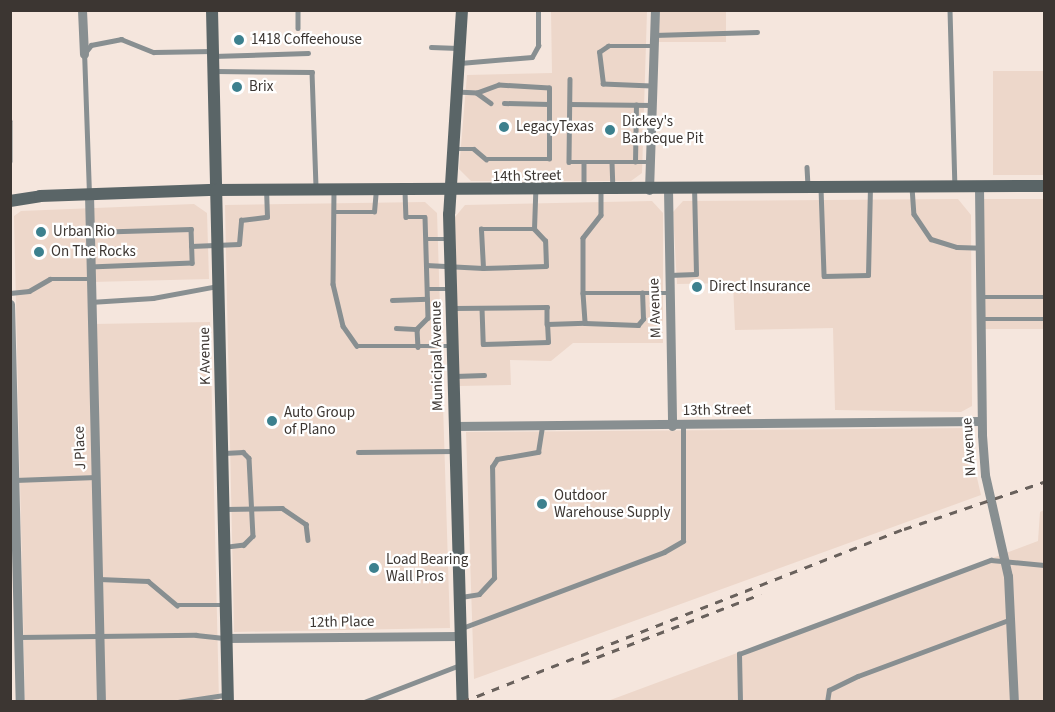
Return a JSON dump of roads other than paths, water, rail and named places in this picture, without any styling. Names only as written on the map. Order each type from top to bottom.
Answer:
[{"type":"main road","name":"K Avenue","points":[[212,10],[227,698]]},
{"type":"main road","name":"Municipal Avenue","points":[[462,10],[450,191],[450,289],[463,702]]},
{"type":"main road","name":"14th Street","points":[[10,201],[89,194],[216,190],[450,191],[1044,186]]},
{"type":"street","points":[[82,10],[84,54]]},
{"type":"street","points":[[649,190],[655,10]]},
{"type":"street","name":"N Avenue","points":[[980,187],[981,421],[985,475],[1006,559],[1014,702]]},
{"type":"street","name":"M Avenue","points":[[668,189],[672,426]]},
{"type":"street","name":"J Place","points":[[89,194],[101,702]]},
{"type":"street","points":[[10,304],[15,480],[13,532],[20,637],[20,702]]},
{"type":"street","name":"13th Street","points":[[453,426],[672,426],[981,421]]},
{"type":"street","name":"12th Place","points":[[226,638],[459,632]]},
{"type":"lane","points":[[298,10],[298,28]]},
{"type":"lane","points":[[457,63],[532,57],[538,46],[538,10]]},
{"type":"lane","points":[[950,10],[956,187]]},
{"type":"lane","points":[[654,35],[757,32]]},
{"type":"lane","points":[[89,194],[84,54],[91,45],[121,39],[154,52],[213,54],[308,52]]},
{"type":"lane","points":[[652,86],[603,84],[599,61],[600,52],[608,46],[654,46]]},
{"type":"lane","points":[[431,47],[458,48]]},
{"type":"lane","points":[[213,71],[312,72],[316,191]]},
{"type":"lane","points":[[570,80],[570,162],[650,162]]},
{"type":"lane","points":[[452,148],[474,149],[486,159],[549,159],[549,88],[499,85],[477,93],[456,92]]},
{"type":"lane","points":[[477,93],[491,103]]},
{"type":"lane","points":[[504,103],[549,104]]},
{"type":"lane","points":[[570,104],[652,105]]},
{"type":"lane","points":[[635,162],[636,105]]},
{"type":"lane","points":[[10,121],[10,161]]},
{"type":"lane","points":[[584,162],[585,190]]},
{"type":"lane","points":[[585,323],[583,238],[602,215],[612,162]]},
{"type":"lane","points":[[807,167],[814,188],[824,276],[868,275],[870,188]]},
{"type":"lane","points":[[912,187],[914,214],[931,238],[957,247],[981,248]]},
{"type":"lane","points":[[669,274],[696,274],[694,189]]},
{"type":"lane","points":[[191,246],[239,244],[241,220],[267,217],[266,190]]},
{"type":"lane","points":[[426,265],[450,264],[483,268],[546,266],[545,241],[534,229],[536,190]]},
{"type":"lane","points":[[334,191],[333,284],[343,326],[357,346],[418,348],[452,346]]},
{"type":"lane","points":[[334,212],[374,213],[376,191]]},
{"type":"lane","points":[[396,328],[417,329],[428,318],[425,217],[406,218],[405,191]]},
{"type":"lane","points":[[89,232],[191,229],[192,263],[90,267]]},
{"type":"lane","points":[[483,268],[481,229],[534,229]]},
{"type":"lane","points":[[426,239],[450,239]]},
{"type":"lane","points":[[10,293],[28,291],[50,279],[90,279]]},
{"type":"lane","points":[[90,302],[153,298],[218,286]]},
{"type":"lane","points":[[427,290],[450,289]]},
{"type":"lane","points":[[584,293],[669,293]]},
{"type":"lane","points":[[547,324],[638,325],[643,319],[642,293]]},
{"type":"lane","points":[[981,297],[1044,297]]},
{"type":"lane","points":[[392,300],[427,299]]},
{"type":"lane","points":[[451,308],[547,307],[548,342],[483,344],[482,308]]},
{"type":"lane","points":[[981,320],[1044,320]]},
{"type":"lane","points":[[417,329],[418,348]]},
{"type":"lane","points":[[452,376],[484,375]]},
{"type":"lane","points":[[459,632],[664,552],[683,541],[683,425]]},
{"type":"lane","points":[[458,597],[479,594],[494,578],[494,462],[538,452],[542,426]]},
{"type":"lane","points":[[358,452],[454,451]]},
{"type":"lane","points":[[222,453],[243,452],[249,458],[251,508],[250,542],[224,547]]},
{"type":"lane","points":[[15,480],[96,477]]},
{"type":"lane","points":[[223,509],[282,508],[296,515],[306,524],[308,540]]},
{"type":"lane","points":[[740,702],[739,654],[991,560],[1006,559],[1044,565]]},
{"type":"lane","points":[[99,579],[148,582],[177,605],[225,605]]},
{"type":"lane","points":[[827,702],[829,690],[858,676],[1011,618]]},
{"type":"lane","points":[[20,637],[100,639],[196,635],[226,638]]},
{"type":"lane","points":[[364,702],[461,664]]},
{"type":"lane","points":[[178,702],[227,698]]},
{"type":"railway","points":[[462,702],[904,529],[1044,482]]},
{"type":"railway","points":[[582,663],[761,594]]},
{"type":"place","name":"1418 Coffeehouse","points":[[239,40]]},
{"type":"place","name":"Brix","points":[[237,87]]},
{"type":"place","name":"LegacyTexas","points":[[504,127]]},
{"type":"place","name":"Dickey's Barbeque Pit","points":[[610,130]]},
{"type":"place","name":"Urban Rio","points":[[41,232]]},
{"type":"place","name":"On The Rocks","points":[[39,252]]},
{"type":"place","name":"Direct Insurance","points":[[697,287]]},
{"type":"place","name":"Auto Group of Plano","points":[[272,421]]},
{"type":"place","name":"Outdoor Warehouse Supply","points":[[542,504]]},
{"type":"place","name":"Load Bearing Wall Pros","points":[[374,568]]}]
